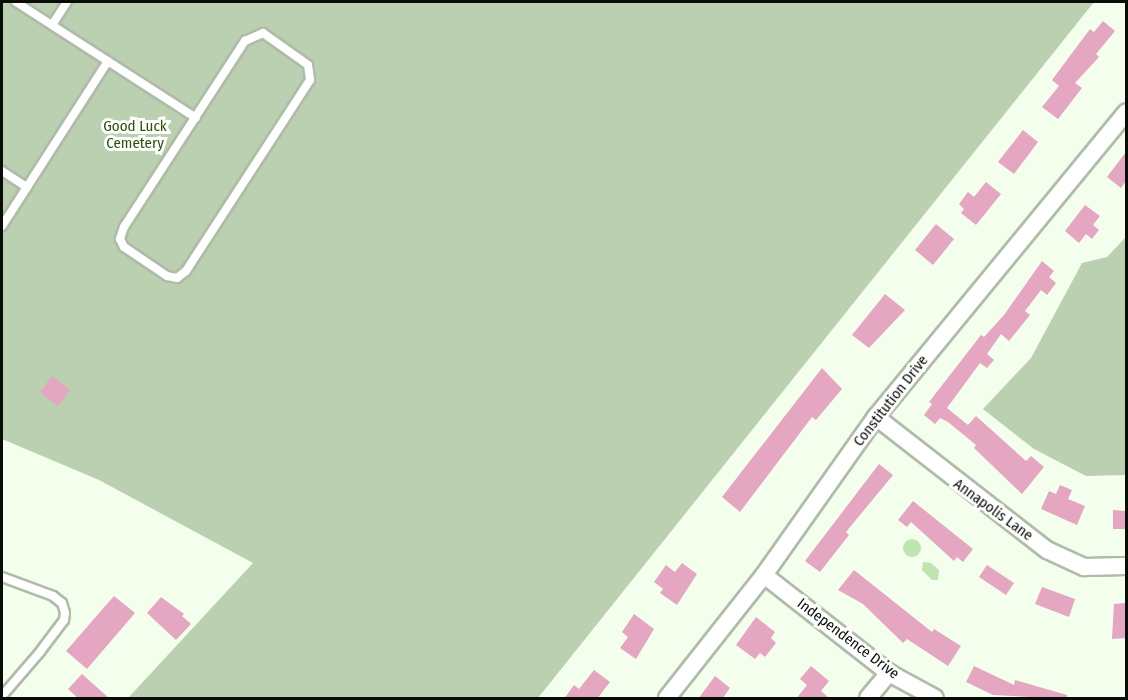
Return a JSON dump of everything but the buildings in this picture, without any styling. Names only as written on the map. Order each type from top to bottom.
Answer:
[{"type":"street","name":"Constitution Drive","points":[[667,699],[764,575],[876,417],[1126,113]]},
{"type":"street","name":"Annapolis Lane","points":[[876,417],[1047,550],[1084,567],[1126,566]]},
{"type":"street","name":"Independence Drive","points":[[764,575],[889,673],[935,699]]},
{"type":"street","points":[[868,699],[889,673]]},
{"type":"lane","points":[[16,2],[196,118]]},
{"type":"lane","points":[[52,25],[67,2]]},
{"type":"lane","points":[[262,33],[308,65],[310,81],[186,272],[177,278],[167,276],[124,247],[120,239],[124,227],[196,118],[245,41],[254,34],[262,33]]},
{"type":"lane","points":[[2,226],[108,61]]},
{"type":"lane","points":[[2,171],[27,188]]},
{"type":"lane","points":[[2,577],[53,596],[62,603],[65,613],[40,652],[2,696]]},
{"type":"green space","name":"Good Luck Cemetery","points":[[2,2],[1094,2],[538,698],[128,698],[253,563],[99,480],[2,439]]},
{"type":"green space","points":[[1126,237],[1126,475],[1086,476],[1034,449],[983,409],[1031,358],[1082,263],[1107,257]]},
{"type":"shaded area","points":[[912,539],[918,542],[921,548],[918,554],[912,557],[906,554],[903,548],[906,542]]},
{"type":"shaded area","points":[[923,562],[931,563],[939,570],[938,580],[932,580],[922,570]]}]
